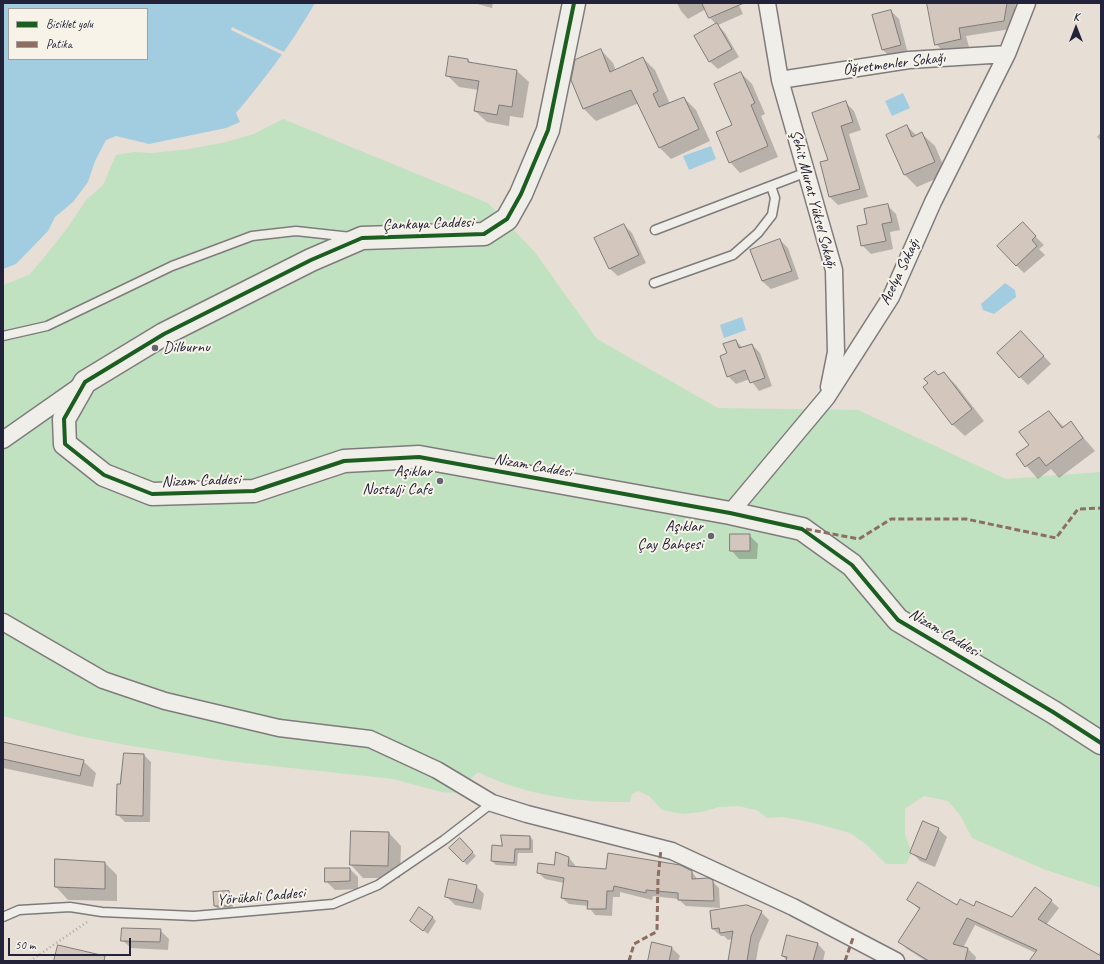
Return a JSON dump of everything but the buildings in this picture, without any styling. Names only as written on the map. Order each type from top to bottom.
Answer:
[{"type":"street","name":"Çankaya Caddesi","points":[[164,334],[311,260],[362,238],[484,234],[508,219],[521,194],[548,130],[574,3]]},
{"type":"street","name":"Şehit Murat Yüksel Sokağı","points":[[767,3],[780,80],[834,270],[836,352],[827,397]]},
{"type":"street","name":"Acelya Sokağı","points":[[730,513],[827,397],[891,296],[933,202],[1007,54],[1027,3]]},
{"type":"street","name":"Öğretmenler Sokağı","points":[[780,80],[909,60],[1007,54]]},
{"type":"street","name":"Nizam Caddesi","points":[[164,334],[85,382],[64,419],[65,444],[104,475],[152,494],[254,491],[344,461],[419,457],[730,513],[802,529],[852,565],[898,620],[1053,712],[1101,743]]},
{"type":"street","points":[[3,440],[85,382]]},
{"type":"street","points":[[3,622],[103,680],[165,701],[279,728],[370,740],[437,770],[492,803],[527,814],[672,851],[793,907],[896,961]]},
{"type":"lane","points":[[655,230],[807,172]]},
{"type":"lane","points":[[654,283],[733,255],[758,233],[772,215],[775,198],[771,186]]},
{"type":"lane","points":[[3,336],[47,326],[172,266],[252,236],[296,231],[362,238]]},
{"type":"lane","name":"Yörükali Caddesi","points":[[3,917],[19,910],[70,907],[102,912],[194,916],[333,904],[378,885],[444,840],[492,803]]},
{"type":"path","points":[[30,961],[102,912]]},
{"type":"green space","points":[[283,119],[488,203],[534,251],[597,339],[718,408],[858,410],[1006,479],[1101,472],[1101,888],[1046,870],[972,838],[960,815],[948,801],[924,796],[905,809],[905,835],[912,853],[906,864],[886,864],[867,845],[850,833],[814,823],[784,817],[768,818],[756,810],[738,806],[719,807],[702,812],[683,814],[662,810],[649,796],[638,791],[632,794],[630,802],[572,799],[513,787],[478,772],[455,793],[441,792],[393,779],[227,761],[126,745],[79,736],[3,716],[3,285],[29,275],[69,226],[86,200],[103,185],[116,155],[134,152],[151,153],[189,149],[226,142],[254,134]]},
{"type":"water","points":[[3,3],[315,3],[278,60],[236,113],[240,122],[226,128],[149,144],[116,136],[106,140],[95,161],[88,182],[73,202],[55,217],[48,231],[16,264],[3,269]]},
{"type":"water","points":[[903,93],[910,108],[892,116],[885,101]]},
{"type":"water","points":[[711,146],[716,159],[689,170],[683,156]]},
{"type":"water","points":[[1005,283],[1015,290],[1016,297],[994,314],[983,310],[981,304]]},
{"type":"water","points":[[742,317],[746,330],[724,338],[720,325]]},
{"type":"pier","points":[[232,27],[284,52],[283,55],[231,30]]},
{"type":"marked path","points":[[806,529],[859,539],[891,519],[966,519],[1056,538],[1078,509],[1101,508]]},
{"type":"marked path","points":[[629,961],[634,944],[656,932],[657,929],[658,878],[661,849]]},
{"type":"marked path","points":[[845,961],[853,938]]},
{"type":"cycle path","points":[[574,3],[548,130],[521,194],[507,219],[484,234],[362,238],[311,260],[164,334],[85,382],[64,419],[65,444],[104,475],[152,494],[254,491],[344,461],[419,457],[730,513],[802,529],[852,565],[898,620],[1053,712],[1101,743]]},
{"type":"place","name":"Dilburnu","points":[[155,348]]},
{"type":"place","name":"Aşıklar Nostalji Cafe","points":[[440,481]]},
{"type":"place","name":"Aşıklar Çay Bahçesi","points":[[711,536]]}]
